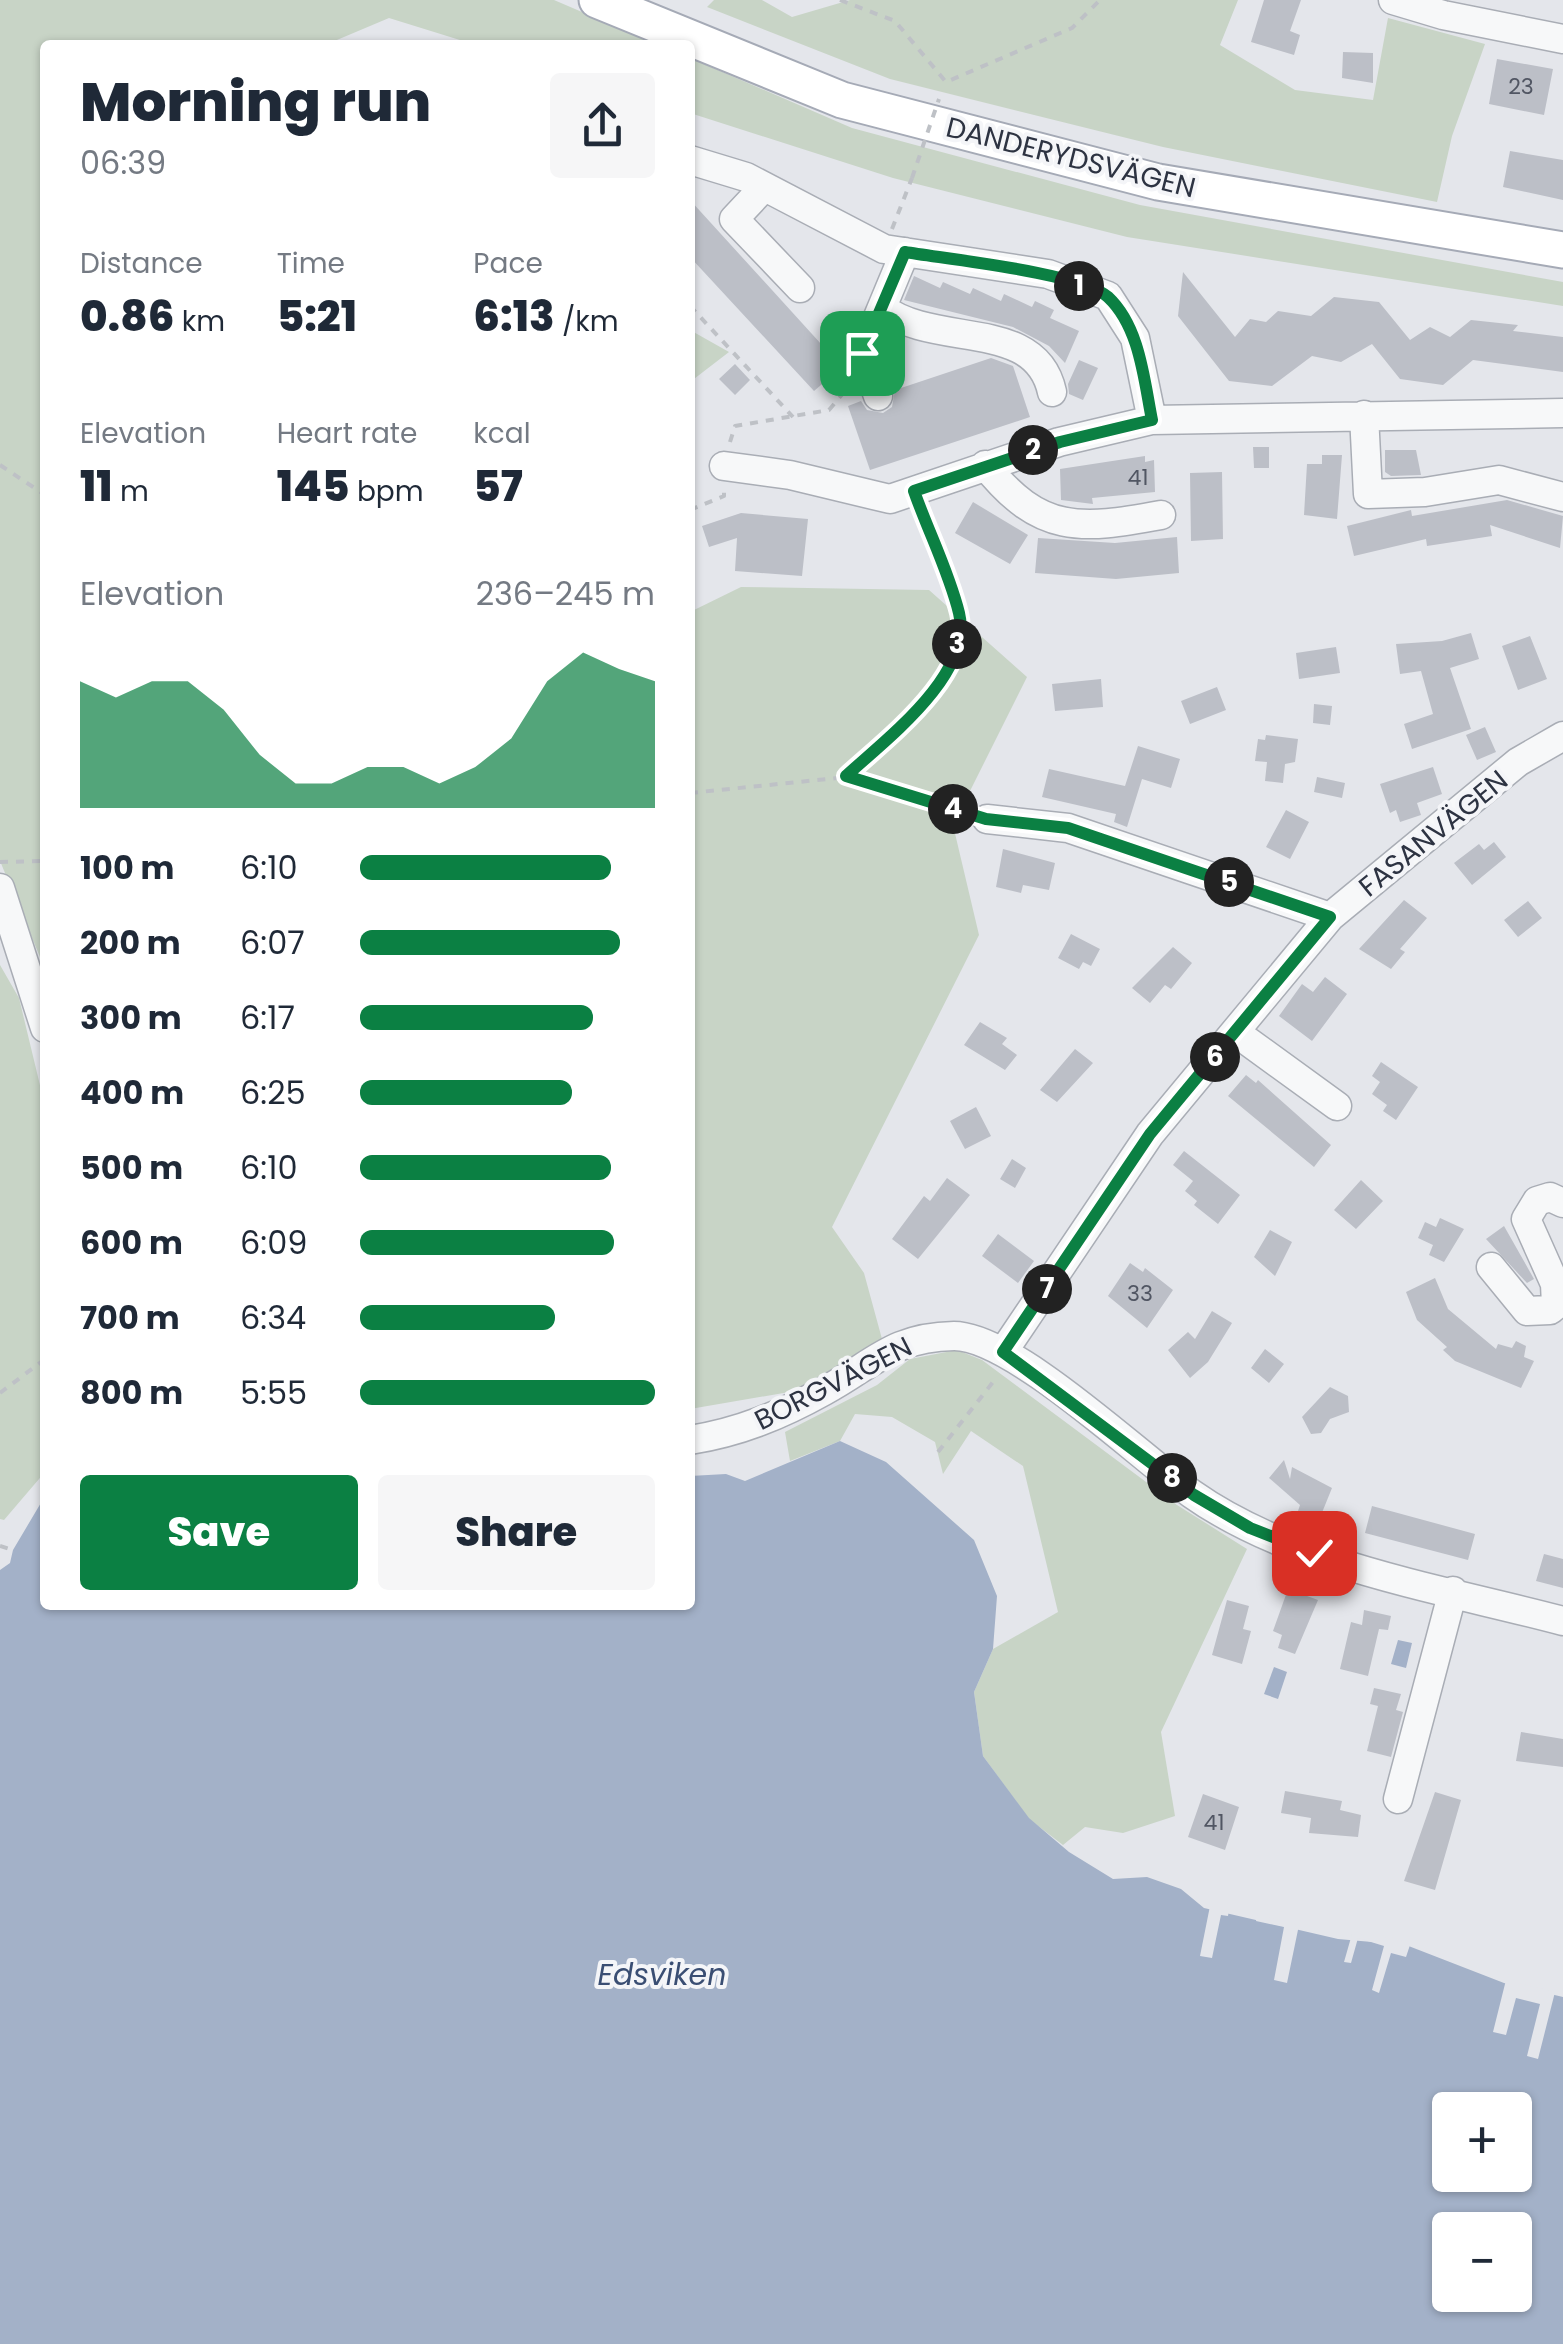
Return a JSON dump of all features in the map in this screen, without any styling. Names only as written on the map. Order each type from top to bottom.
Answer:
[{"type":"main road","name":"DANDERYDSVÄGEN","points":[[597,0],[842,100],[990,139],[1158,182],[1563,250]]},
{"type":"street","points":[[1392,0],[1443,15],[1563,39]]},
{"type":"street","points":[[695,162],[764,187],[884,249],[1048,274],[1108,296],[1134,338],[1152,420]]},
{"type":"street","points":[[764,187],[734,219],[800,288]]},
{"type":"street","points":[[878,396],[862,353],[905,252]]},
{"type":"street","points":[[882,308],[911,327],[971,336],[1032,353],[1049,375],[1052,392]]},
{"type":"street","points":[[724,466],[790,474],[890,499],[985,465],[1152,420],[1563,413]]},
{"type":"street","points":[[1364,414],[1368,494],[1425,492],[1499,480],[1563,497]]},
{"type":"street","points":[[985,465],[1011,497],[1034,512],[1074,525],[1161,514]]},
{"type":"street","name":"FASANVÄGEN","points":[[1007,1355],[1150,1134],[1330,917],[1512,768],[1563,736]]},
{"type":"street","points":[[986,819],[1068,828],[1330,917]]},
{"type":"street","points":[[0,888],[40,1012]]},
{"type":"street","points":[[1235,1032],[1337,1106]]},
{"type":"street","points":[[1490,1267],[1527,1310],[1550,1310],[1556,1305],[1556,1284],[1526,1220],[1537,1201],[1550,1197],[1563,1203]]},
{"type":"street","name":"BORGVÄGEN","points":[[695,1439],[771,1420],[829,1388],[881,1352],[917,1338],[960,1336],[1007,1355],[1194,1495],[1250,1528],[1304,1551],[1563,1622]]},
{"type":"street","points":[[1398,1800],[1453,1592]]},
{"type":"path","points":[[840,0],[895,21],[946,82],[1072,28],[1100,0]]},
{"type":"path","points":[[912,178],[940,100]]},
{"type":"path","points":[[695,311],[793,416]]},
{"type":"path","points":[[0,465],[40,492]]},
{"type":"path","points":[[846,776],[926,703],[956,656],[961,617],[914,491]]},
{"type":"path","points":[[695,792],[846,776],[986,819]]},
{"type":"path","points":[[0,862],[40,861]]},
{"type":"path","points":[[938,1452],[1007,1355]]},
{"type":"path","points":[[0,1393],[40,1363]]},
{"type":"path","points":[[0,1546],[12,1550]]},
{"type":"green space","points":[[0,0],[554,0],[647,40],[460,40],[389,18],[337,40],[40,40],[40,957],[0,861]]},
{"type":"green space","points":[[714,0],[762,0],[792,17],[850,0],[1238,0],[1220,45],[1295,90],[1373,100],[1388,18],[1485,44],[1452,136],[1437,202],[1163,147],[890,79],[707,7]]},
{"type":"green space","points":[[695,60],[852,128],[1140,205],[1563,282],[1563,306],[1127,237],[893,178],[695,115]]},
{"type":"green space","points":[[695,333],[729,352],[695,378]]},
{"type":"green space","points":[[741,587],[929,590],[1027,677],[953,825],[979,935],[832,1227],[864,1273],[882,1339],[795,1391],[695,1408],[695,610]]},
{"type":"green space","points":[[0,965],[19,998],[40,1085],[40,1478],[4,1520],[0,1519]]},
{"type":"green space","points":[[957,1350],[982,1360],[1177,1505],[1247,1549],[1161,1732],[1175,1816],[1123,1833],[1085,1827],[1063,1845],[1029,1819],[983,1756],[974,1692],[993,1649],[1058,1612],[1023,1466],[971,1431],[943,1474],[935,1442],[892,1417],[855,1414],[840,1441],[790,1461],[785,1432],[877,1385],[910,1359]]},
{"type":"water","name":"Edsviken","points":[[840,1441],[886,1462],[974,1540],[997,1596],[993,1649],[974,1692],[983,1756],[1029,1818],[1069,1852],[1113,1879],[1147,1877],[1181,1889],[1204,1908],[1338,1939],[1406,1945],[1504,1983],[1563,1997],[1563,2344],[0,2344],[0,1570],[10,1563],[13,1550],[40,1504],[40,1610],[695,1610],[695,1476],[726,1474],[745,1481]]},
{"type":"water","points":[[1398,1640],[1412,1643],[1406,1668],[1391,1664]]},
{"type":"water","points":[[1274,1667],[1287,1672],[1278,1699],[1264,1694]]},
{"type":"pier","points":[[1210,1906],[1229,1910],[1228,1916],[1221,1915],[1212,1958],[1200,1956]]},
{"type":"pier","points":[[1257,1915],[1299,1925],[1287,1983],[1274,1980],[1284,1927],[1256,1921]]},
{"type":"pier","points":[[1352,1934],[1395,1938],[1410,1945],[1406,1957],[1391,1953],[1379,1993],[1372,1990],[1384,1946],[1358,1938],[1351,1963],[1344,1962]]},
{"type":"pier","points":[[1506,1980],[1555,1992],[1538,2059],[1527,2056],[1540,2004],[1516,1998],[1506,2035],[1493,2032]]},
{"type":"building","points":[[1264,0],[1301,0],[1290,31],[1300,35],[1294,55],[1251,42]]},
{"type":"building","points":[[1343,52],[1373,53],[1373,83],[1342,78]]},
{"type":"building","points":[[1497,59],[1553,69],[1544,115],[1489,104]]},
{"type":"building","points":[[1510,151],[1563,160],[1563,200],[1503,187]]},
{"type":"building","points":[[695,205],[842,367],[814,391],[695,262]]},
{"type":"building","points":[[1183,272],[1235,337],[1250,319],[1266,322],[1278,311],[1311,316],[1334,297],[1379,302],[1410,340],[1430,327],[1450,337],[1471,320],[1518,325],[1513,331],[1563,337],[1563,372],[1473,360],[1443,385],[1400,379],[1372,344],[1341,362],[1312,356],[1272,386],[1229,381],[1178,316]]},
{"type":"building","points":[[914,276],[940,288],[943,282],[970,294],[973,288],[1001,301],[1004,294],[1032,307],[1035,301],[1054,310],[1050,318],[1079,331],[1065,363],[1049,346],[1013,327],[904,300]]},
{"type":"building","points":[[991,358],[1013,366],[1030,417],[870,470],[848,406],[861,401],[867,410],[883,413],[892,407],[895,390]]},
{"type":"building","points":[[1079,360],[1098,368],[1083,400],[1069,394],[1068,384]]},
{"type":"building","points":[[735,364],[750,380],[735,395],[719,379]]},
{"type":"building","points":[[1253,447],[1269,447],[1269,468],[1254,468]]},
{"type":"building","points":[[1385,450],[1416,450],[1421,475],[1391,476],[1385,472]]},
{"type":"building","points":[[1322,455],[1342,455],[1337,519],[1304,515],[1307,464],[1322,464]]},
{"type":"building","points":[[1145,456],[1145,462],[1154,460],[1155,492],[1092,498],[1093,504],[1061,500],[1060,469]]},
{"type":"building","points":[[1222,472],[1223,539],[1191,541],[1190,473]]},
{"type":"building","points":[[1507,500],[1563,516],[1560,548],[1490,525],[1492,536],[1427,546],[1426,539],[1354,556],[1347,526],[1411,510],[1412,516]]},
{"type":"building","points":[[973,502],[1028,535],[1010,564],[955,533]]},
{"type":"building","points":[[741,513],[808,519],[802,576],[735,571],[737,538],[709,547],[702,526]]},
{"type":"building","points":[[1177,537],[1179,573],[1116,579],[1035,573],[1038,538],[1115,543]]},
{"type":"building","points":[[1471,633],[1479,659],[1450,668],[1471,729],[1412,749],[1404,724],[1433,714],[1421,671],[1400,674],[1396,644],[1442,641]]},
{"type":"building","points":[[1530,636],[1547,679],[1518,690],[1502,646]]},
{"type":"building","points":[[1336,647],[1340,673],[1299,679],[1296,653]]},
{"type":"building","points":[[1101,679],[1103,707],[1055,711],[1052,684]]},
{"type":"building","points":[[1217,687],[1226,710],[1190,724],[1181,701]]},
{"type":"building","points":[[1314,704],[1332,706],[1330,725],[1313,723]]},
{"type":"building","points":[[1485,727],[1496,752],[1477,760],[1466,735]]},
{"type":"building","points":[[1266,735],[1298,739],[1295,762],[1285,764],[1283,783],[1265,781],[1267,762],[1255,761],[1258,739],[1265,740]]},
{"type":"building","points":[[1138,746],[1180,759],[1171,788],[1142,779],[1127,827],[1114,822],[1116,814],[1042,797],[1049,769],[1125,786]]},
{"type":"building","points":[[1433,767],[1442,794],[1417,803],[1421,815],[1400,822],[1396,810],[1390,813],[1380,784]]},
{"type":"building","points":[[1317,777],[1345,783],[1342,798],[1314,792]]},
{"type":"building","points":[[1286,810],[1309,822],[1290,859],[1266,847]]},
{"type":"building","points":[[1494,842],[1506,857],[1472,885],[1454,863],[1479,844],[1484,850]]},
{"type":"building","points":[[1003,849],[1055,863],[1049,890],[1023,885],[1021,893],[996,887]]},
{"type":"building","points":[[1404,900],[1427,918],[1400,949],[1405,952],[1391,969],[1359,949]]},
{"type":"building","points":[[1528,901],[1542,918],[1518,937],[1504,920]]},
{"type":"building","points":[[1071,934],[1100,949],[1091,966],[1083,962],[1079,969],[1058,958]]},
{"type":"building","points":[[1173,947],[1192,963],[1171,989],[1165,985],[1150,1003],[1132,988]]},
{"type":"building","points":[[1325,977],[1347,994],[1312,1041],[1279,1016],[1302,984],[1313,992]]},
{"type":"building","points":[[980,1022],[1007,1038],[1002,1044],[1017,1055],[1005,1070],[964,1045]]},
{"type":"building","points":[[1075,1049],[1093,1063],[1057,1102],[1040,1090]]},
{"type":"building","points":[[1381,1062],[1418,1087],[1396,1120],[1383,1111],[1387,1105],[1372,1094],[1380,1082],[1372,1076]]},
{"type":"building","points":[[1246,1075],[1256,1083],[1258,1080],[1331,1145],[1314,1167],[1228,1096]]},
{"type":"building","points":[[976,1107],[991,1136],[965,1149],[950,1121]]},
{"type":"building","points":[[1184,1151],[1240,1195],[1218,1224],[1194,1205],[1197,1201],[1185,1191],[1193,1181],[1173,1165]]},
{"type":"building","points":[[1012,1159],[1026,1168],[1015,1188],[1000,1179]]},
{"type":"building","points":[[947,1178],[970,1195],[918,1259],[892,1239],[924,1196],[930,1201]]},
{"type":"building","points":[[1361,1180],[1383,1201],[1356,1229],[1334,1210]]},
{"type":"building","points":[[1440,1218],[1464,1229],[1444,1262],[1429,1255],[1433,1245],[1418,1238],[1425,1222],[1436,1227]]},
{"type":"building","points":[[1504,1226],[1534,1279],[1527,1283],[1486,1239]]},
{"type":"building","points":[[1270,1230],[1292,1242],[1275,1276],[1254,1257]]},
{"type":"building","points":[[998,1234],[1034,1261],[1018,1283],[982,1256]]},
{"type":"building","points":[[1130,1263],[1143,1272],[1145,1268],[1173,1290],[1147,1328],[1108,1296]]},
{"type":"building","points":[[1435,1278],[1448,1309],[1496,1349],[1498,1344],[1512,1348],[1516,1341],[1526,1346],[1524,1357],[1534,1361],[1521,1388],[1455,1361],[1443,1350],[1447,1347],[1417,1320],[1406,1292]]},
{"type":"building","points":[[1212,1311],[1232,1323],[1208,1362],[1190,1378],[1168,1350],[1188,1332],[1195,1339]]},
{"type":"building","points":[[1265,1349],[1284,1364],[1269,1383],[1251,1368]]},
{"type":"building","points":[[1330,1387],[1348,1396],[1349,1412],[1330,1419],[1321,1433],[1311,1434],[1302,1417]]},
{"type":"building","points":[[1284,1460],[1290,1479],[1292,1467],[1332,1488],[1319,1520],[1298,1511],[1300,1505],[1269,1478]]},
{"type":"building","points":[[1372,1506],[1475,1534],[1468,1560],[1365,1533]]},
{"type":"building","points":[[1544,1554],[1563,1559],[1563,1588],[1536,1581]]},
{"type":"building","points":[[1288,1589],[1318,1600],[1295,1654],[1278,1648],[1282,1635],[1273,1631]]},
{"type":"building","points":[[1227,1600],[1249,1606],[1243,1629],[1251,1631],[1242,1664],[1212,1655]]},
{"type":"building","points":[[1364,1610],[1391,1616],[1388,1630],[1379,1629],[1368,1676],[1340,1669],[1351,1622],[1362,1625]]},
{"type":"building","points":[[1374,1688],[1401,1694],[1396,1710],[1403,1712],[1391,1757],[1367,1751],[1378,1706],[1370,1704]]},
{"type":"building","points":[[1521,1732],[1563,1739],[1563,1767],[1516,1761]]},
{"type":"building","points":[[1285,1791],[1342,1801],[1340,1810],[1361,1815],[1358,1837],[1309,1833],[1311,1818],[1281,1813]]},
{"type":"building","points":[[1435,1792],[1461,1800],[1435,1890],[1404,1881]]},
{"type":"building","points":[[1203,1794],[1239,1807],[1225,1850],[1188,1837]]},
{"type":"route","points":[[862,353],[905,252],[1048,274],[1108,296],[1134,338],[1152,420],[1060,442],[914,491],[961,617],[956,656],[926,703],[846,776],[986,819],[1068,828],[1330,917],[1150,1134],[1003,1352],[1086,1410],[1194,1495],[1250,1528],[1314,1553]]}]
